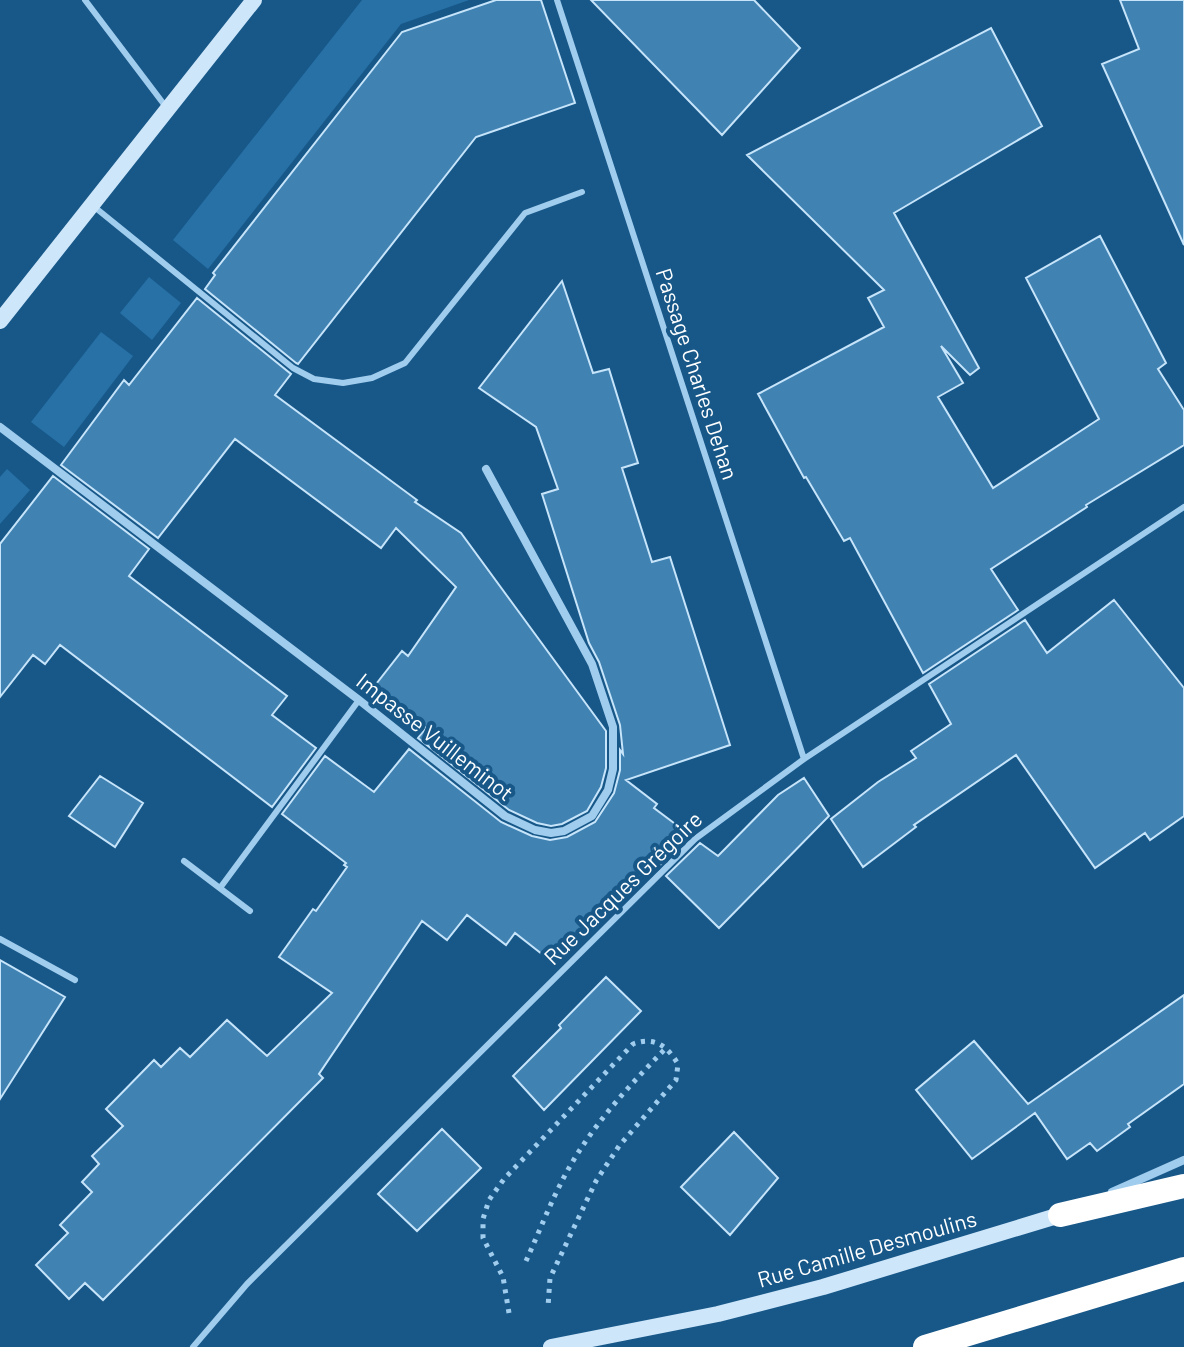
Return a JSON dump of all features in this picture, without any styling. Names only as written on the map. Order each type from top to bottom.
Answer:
[{"type":"highway","points":[[1060,1215],[1184,1186]]},
{"type":"highway","points":[[925,1347],[1184,1269]]},
{"type":"main road","points":[[0,321],[254,0]]},
{"type":"main road","name":"Rue Camille Desmoulins","points":[[551,1347],[718,1314],[823,1287],[1060,1215]]},
{"type":"street","name":"Impasse Vuilleminot","points":[[0,427],[359,700],[505,816],[521,825],[551,833],[564,831],[592,816],[608,790],[613,769],[613,727],[606,698],[592,664],[486,469]]},
{"type":"street","name":"Rue Camille Desmoulins","points":[[1060,1215],[1184,1160]]},
{"type":"lane","points":[[85,0],[168,110]]},
{"type":"lane","name":"Passage Charles Dehan","points":[[557,0],[804,759]]},
{"type":"lane","points":[[92,205],[293,368],[314,379],[343,383],[372,378],[405,363],[525,213],[582,192]]},
{"type":"lane","name":"Rue Jacques Grégoire","points":[[193,1347],[247,1284],[695,839],[804,759],[1184,507]]},
{"type":"lane","points":[[220,888],[359,700]]},
{"type":"lane","points":[[184,861],[250,911]]},
{"type":"lane","points":[[0,939],[75,980]]},
{"type":"path","points":[[509,1313],[503,1277],[483,1238],[483,1219],[489,1200],[504,1179],[633,1044],[649,1040],[666,1048],[678,1064],[676,1080],[619,1146],[596,1181],[550,1278],[548,1307]]},
{"type":"path","points":[[526,1261],[559,1185],[601,1119],[666,1048]]},
{"type":"shaded area","points":[[362,0],[469,0],[401,24],[208,269],[173,240]]},
{"type":"shaded area","points":[[149,277],[181,303],[152,340],[120,313]]},
{"type":"shaded area","points":[[101,332],[133,356],[64,447],[31,422]]},
{"type":"shaded area","points":[[7,469],[30,490],[0,524],[0,477]]},
{"type":"building","points":[[496,0],[541,0],[575,103],[476,137],[296,363],[205,289],[215,275],[213,273],[402,32]]},
{"type":"building","points":[[591,0],[754,0],[800,48],[722,135]]},
{"type":"building","points":[[1120,0],[1184,0],[1184,245],[1102,64],[1139,49]]},
{"type":"building","points":[[991,28],[1042,126],[894,213],[979,368],[970,375],[941,346],[963,383],[938,397],[993,488],[1099,419],[1026,278],[1100,236],[1166,363],[1158,369],[1184,410],[1184,445],[1086,505],[991,569],[1018,610],[923,673],[850,538],[844,541],[804,478],[758,394],[884,327],[868,298],[884,290],[747,155]]},
{"type":"building","points":[[562,281],[593,373],[609,369],[638,463],[622,468],[652,562],[670,557],[730,745],[626,780],[657,804],[654,808],[690,835],[658,867],[653,862],[552,962],[515,933],[506,945],[467,915],[447,940],[422,921],[319,1074],[323,1078],[103,1300],[85,1283],[69,1299],[36,1265],[68,1233],[60,1225],[92,1192],[82,1182],[99,1164],[92,1156],[123,1126],[106,1109],[154,1060],[161,1067],[180,1048],[190,1057],[227,1020],[267,1056],[332,993],[279,957],[347,867],[344,865],[346,863],[282,814],[325,756],[374,792],[409,749],[501,822],[532,836],[550,840],[567,837],[595,822],[614,793],[620,770],[620,750],[623,754],[620,725],[599,662],[589,643],[542,494],[558,489],[536,427],[479,388]]},
{"type":"building","points":[[197,298],[291,374],[275,395],[417,500],[415,502],[461,533],[606,731],[606,768],[601,787],[587,811],[551,826],[509,810],[418,738],[426,728],[373,688],[402,651],[408,656],[456,587],[396,528],[381,548],[235,439],[158,538],[61,465],[124,380],[129,385]]},
{"type":"building","points":[[53,476],[149,549],[129,576],[287,696],[272,715],[316,748],[272,807],[60,645],[45,664],[33,655],[0,697],[0,544]]},
{"type":"building","points":[[1114,600],[1184,688],[1184,816],[1150,840],[1145,833],[1095,868],[1016,755],[914,825],[916,827],[863,867],[831,819],[878,782],[916,758],[911,751],[951,724],[929,684],[1025,620],[1047,653]]},
{"type":"building","points":[[100,776],[143,803],[115,847],[69,816]]},
{"type":"building","points":[[804,778],[829,816],[719,928],[666,876],[700,843],[718,856],[778,795]]},
{"type":"building","points":[[0,960],[65,997],[0,1099]]},
{"type":"building","points":[[606,977],[641,1011],[544,1110],[513,1076]]},
{"type":"building","points":[[1184,995],[1184,1084],[1128,1124],[1130,1127],[1097,1151],[1090,1143],[1067,1159],[1035,1113],[972,1159],[916,1090],[974,1041],[1028,1104]]},
{"type":"building","points":[[442,1129],[481,1168],[417,1231],[378,1194]]},
{"type":"building","points":[[734,1132],[778,1178],[730,1235],[681,1187]]}]
